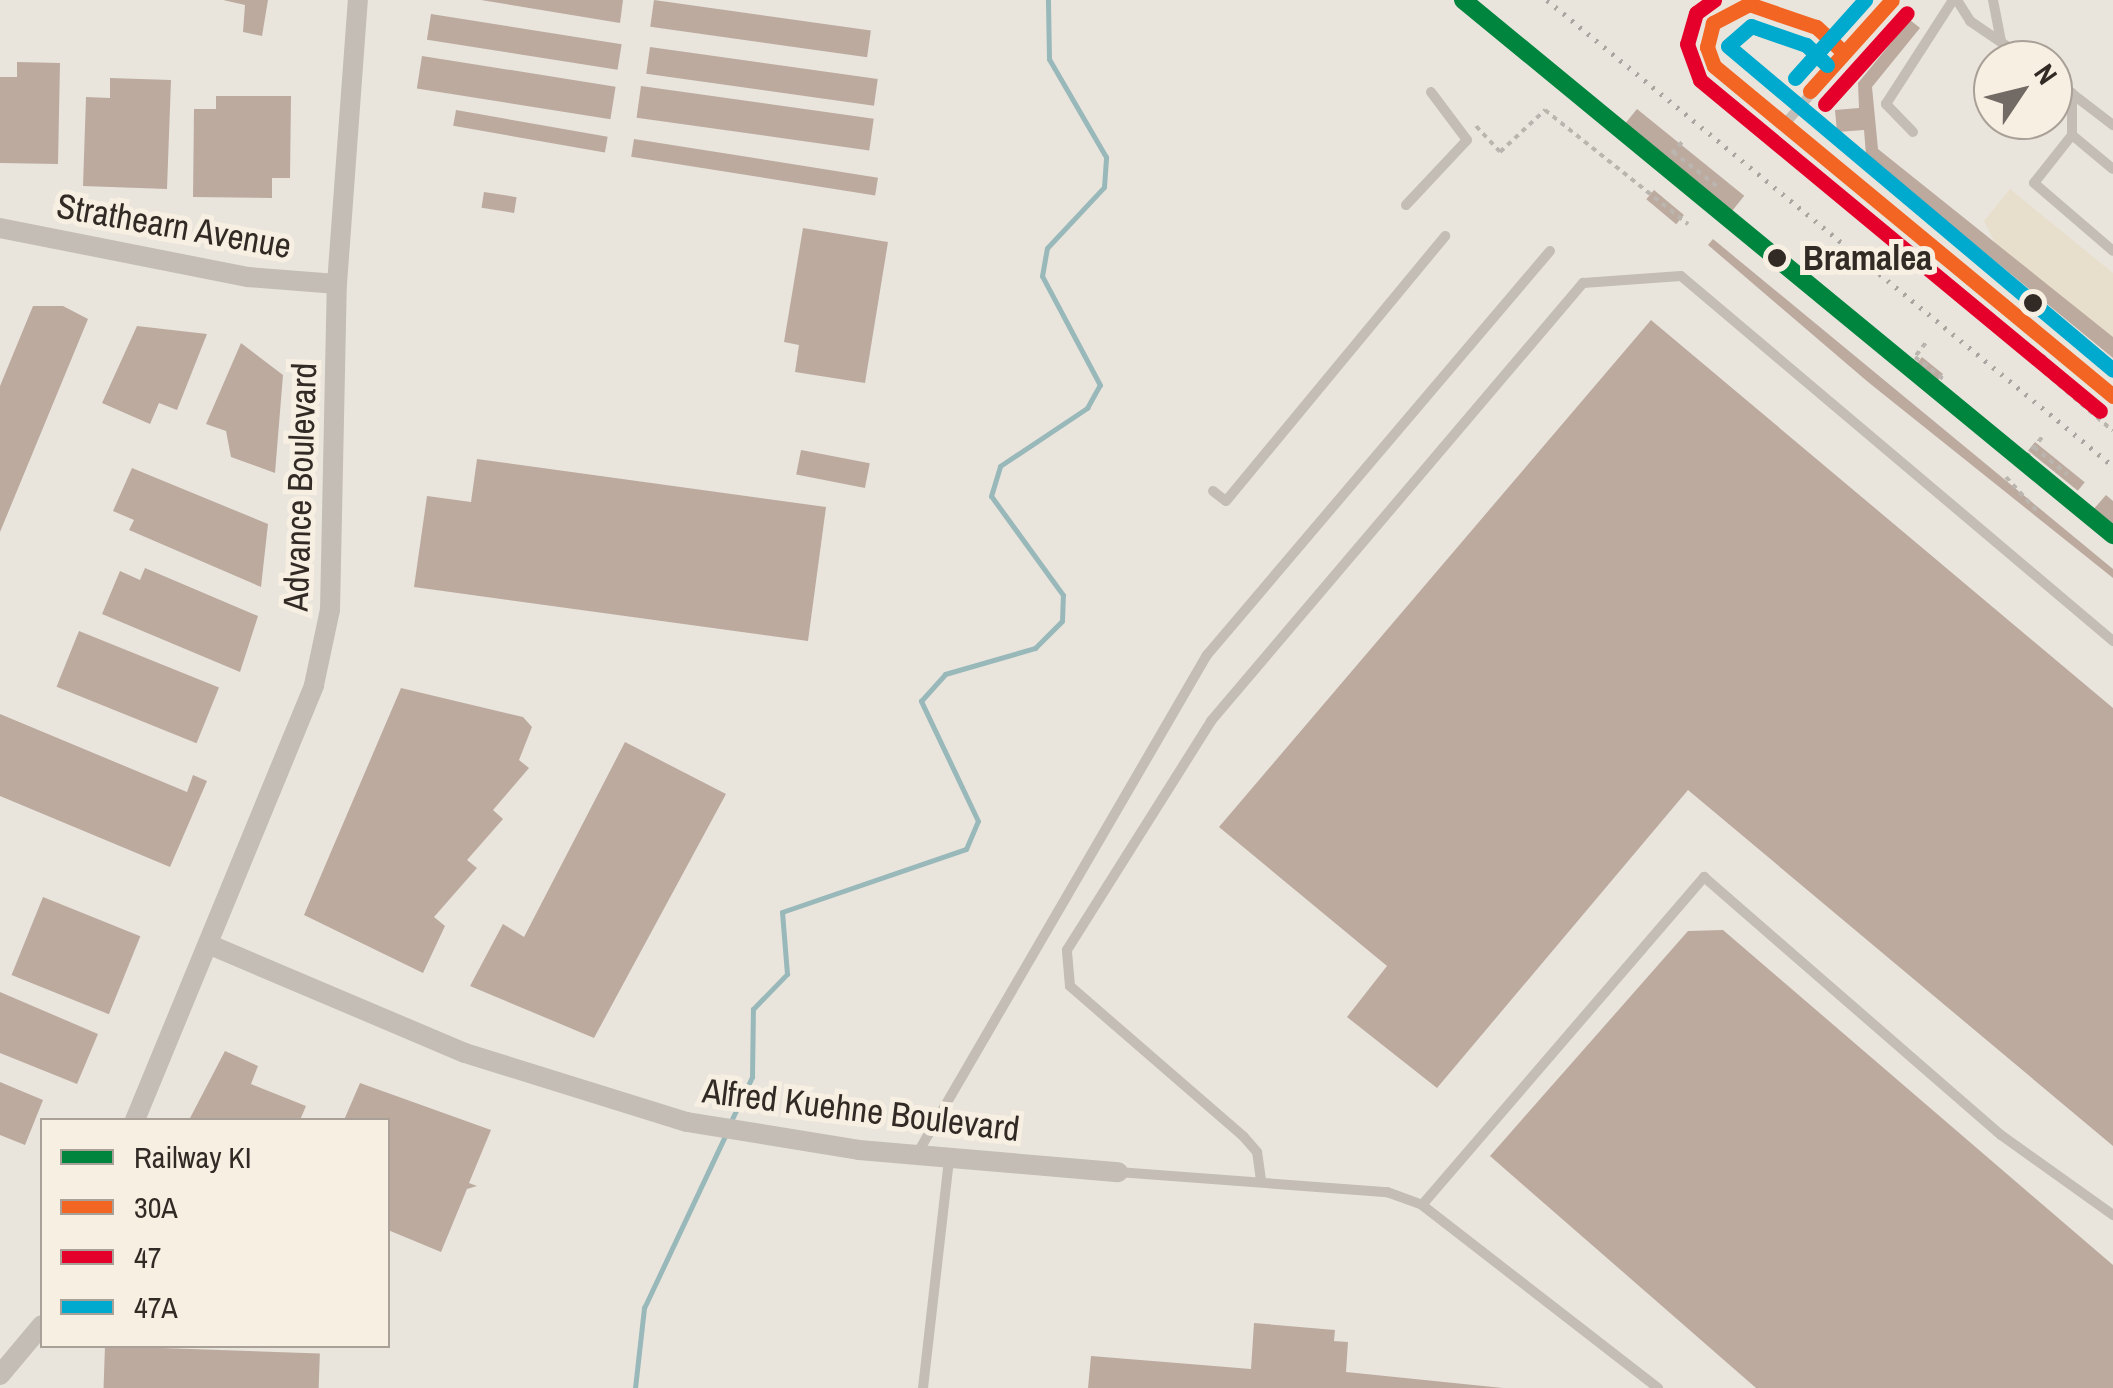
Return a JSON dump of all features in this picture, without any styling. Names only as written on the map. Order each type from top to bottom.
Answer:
[{"type":"street","name":"Advance Boulevard","points":[[135,1118],[314,685],[330,610],[337,284],[358,0]]},
{"type":"street","name":"Strathearn Avenue","points":[[0,228],[248,276],[337,284]]},
{"type":"street","name":"Alfred Kuehne Boulevard","points":[[208,944],[465,1053],[687,1122],[765,1137],[916,1155],[1118,1172]]},
{"type":"street","points":[[0,1375],[40,1328]]},
{"type":"lane","points":[[1784,126],[1841,50],[1892,0]]},
{"type":"lane","points":[[1912,132],[1886,104],[1955,0],[2000,40]]},
{"type":"lane","points":[[1993,0],[2001,40]]},
{"type":"lane","points":[[1841,50],[1816,26],[1750,4],[1713,23],[1714,66],[2113,396]]},
{"type":"lane","points":[[1406,205],[1467,140],[1431,92]]},
{"type":"lane","points":[[2073,94],[2113,125]]},
{"type":"lane","points":[[2073,136],[2113,169]]},
{"type":"lane","points":[[2068,140],[2034,183],[2113,250]]},
{"type":"lane","points":[[1214,491],[1226,501],[1445,236]]},
{"type":"lane","points":[[916,1155],[1208,656],[1550,251]]},
{"type":"lane","points":[[1261,1180],[1258,1152],[1243,1136],[1070,986],[1068,950],[1211,721],[1583,283],[1681,276],[2113,641]]},
{"type":"lane","points":[[1422,1205],[1704,877],[2000,1135],[2113,1215]]},
{"type":"lane","points":[[923,1388],[949,1158]]},
{"type":"lane","points":[[1118,1172],[1386,1192],[1422,1205],[1658,1388]]},
{"type":"path","points":[[1462,112],[1500,152],[1545,110],[1688,224]]},
{"type":"path","points":[[1665,161],[1684,141]]},
{"type":"path","points":[[1673,152],[1718,187]]},
{"type":"path","points":[[1649,192],[1654,186]]},
{"type":"path","points":[[1927,341],[1912,360],[1943,379]]},
{"type":"path","points":[[2047,353],[2036,365],[2113,430]]},
{"type":"path","points":[[2026,457],[2042,436]]},
{"type":"path","points":[[2034,447],[2068,474]]},
{"type":"path","points":[[2006,477],[2036,510]]},
{"type":"shaded area","points":[[2010,189],[2113,273],[2113,342],[1997,247],[1984,221]]},
{"type":"building","points":[[223,0],[268,0],[262,36],[243,32],[245,5]]},
{"type":"building","points":[[481,0],[623,0],[620,23]]},
{"type":"building","points":[[654,0],[871,30],[867,57],[650,27]]},
{"type":"building","points":[[431,14],[622,44],[618,70],[427,40]]},
{"type":"building","points":[[1910,20],[1920,28],[1872,87],[1878,149],[2113,337],[2113,358],[1866,155],[1864,130],[1837,132],[1835,110],[1859,108],[1858,83]]},
{"type":"building","points":[[650,47],[878,79],[874,106],[646,74]]},
{"type":"building","points":[[422,56],[616,87],[610,119],[417,89]]},
{"type":"building","points":[[17,62],[60,63],[58,164],[0,163],[0,77],[17,77]]},
{"type":"building","points":[[110,78],[171,80],[167,189],[83,186],[86,97],[110,98]]},
{"type":"building","points":[[641,86],[874,119],[869,150],[637,118]]},
{"type":"building","points":[[216,96],[291,96],[290,178],[272,178],[272,198],[193,197],[194,109],[216,109]]},
{"type":"building","points":[[1637,109],[1744,196],[1731,212],[1624,125]]},
{"type":"building","points":[[456,110],[608,137],[605,152],[453,126]]},
{"type":"building","points":[[634,139],[878,178],[875,195],[631,157]]},
{"type":"building","points":[[1654,190],[1684,215],[1676,224],[1646,199]]},
{"type":"building","points":[[484,192],[517,197],[514,213],[481,208]]},
{"type":"building","points":[[803,228],[888,242],[865,383],[795,372],[799,345],[784,342]]},
{"type":"building","points":[[1713,239],[2113,569],[2113,578],[1868,382],[1708,245]]},
{"type":"building","points":[[33,306],[63,306],[88,319],[0,532],[0,386]]},
{"type":"building","points":[[1651,320],[2113,708],[2113,1146],[1688,790],[1437,1088],[1347,1017],[1387,966],[1219,827]]},
{"type":"building","points":[[137,326],[207,334],[177,410],[159,403],[150,424],[102,403]]},
{"type":"building","points":[[241,343],[283,375],[275,473],[231,457],[226,431],[206,424]]},
{"type":"building","points":[[1922,357],[1943,374],[1938,380],[1917,363]]},
{"type":"building","points":[[2035,442],[2085,482],[2078,491],[2028,451]]},
{"type":"building","points":[[801,450],[870,463],[865,488],[796,475]]},
{"type":"building","points":[[477,459],[826,507],[808,641],[414,587],[427,496],[471,502]]},
{"type":"building","points":[[132,468],[268,524],[261,587],[129,530],[134,520],[113,511]]},
{"type":"building","points":[[2106,495],[2113,501],[2113,528],[2092,511]]},
{"type":"building","points":[[145,568],[258,616],[240,672],[102,614],[120,571],[140,580]]},
{"type":"building","points":[[79,631],[219,688],[197,743],[57,687]]},
{"type":"building","points":[[401,688],[523,717],[532,727],[519,760],[529,768],[493,810],[503,819],[467,860],[477,868],[434,917],[445,926],[423,973],[304,915]]},
{"type":"building","points":[[0,714],[187,792],[193,775],[207,781],[170,867],[0,796]]},
{"type":"building","points":[[625,742],[726,794],[594,1038],[470,986],[503,924],[524,937]]},
{"type":"building","points":[[43,897],[140,936],[109,1014],[12,975]]},
{"type":"building","points":[[1723,930],[2113,1265],[2113,1388],[1756,1388],[1490,1156],[1688,931]]},
{"type":"building","points":[[0,992],[98,1034],[77,1084],[0,1053]]},
{"type":"building","points":[[225,1051],[258,1066],[251,1084],[306,1106],[301,1118],[190,1118]]},
{"type":"building","points":[[0,1082],[43,1100],[25,1145],[0,1135]]},
{"type":"building","points":[[360,1083],[491,1130],[469,1183],[477,1186],[467,1189],[441,1252],[390,1231],[390,1118],[345,1118]]},
{"type":"building","points":[[1254,1323],[1335,1330],[1334,1341],[1348,1342],[1346,1372],[1503,1388],[1088,1388],[1091,1356],[1251,1369]]},
{"type":"building","points":[[105,1348],[320,1354],[319,1388],[104,1388]]},
{"type":"waterway","points":[[731,1121],[752,1077],[753,1009],[787,974],[782,912],[966,849],[978,821],[921,701],[945,674],[1035,648],[1062,621],[1063,595],[991,496],[1000,466],[1087,408],[1100,385],[1042,276],[1047,248],[1104,187],[1106,157],[1049,59],[1048,0]]},
{"type":"waterway","points":[[635,1388],[644,1308],[725,1136]]},
{"type":"railway","points":[[1547,0],[2113,466]]},
{"type":"rail line","name":"KI","points":[[1463,0],[2113,535]]},
{"type":"transit line","name":"47","points":[[1714,0],[1696,13],[1687,44],[1700,80],[2100,411]]},
{"type":"transit line","name":"47A","points":[[1795,78],[1865,0]]},
{"type":"transit line","name":"30A","points":[[1810,91],[1892,0]]},
{"type":"transit line","name":"30A","points":[[1841,50],[1816,27],[1749,4],[1713,23],[1707,47],[1714,66],[2113,396]]},
{"type":"transit line","name":"47","points":[[1825,104],[1907,13]]},
{"type":"transit line","name":"47A","points":[[1827,65],[1806,45],[1751,26],[1728,46],[2113,370]]},
{"type":"place","name":"Bramalea","points":[[1777,258]]}]
